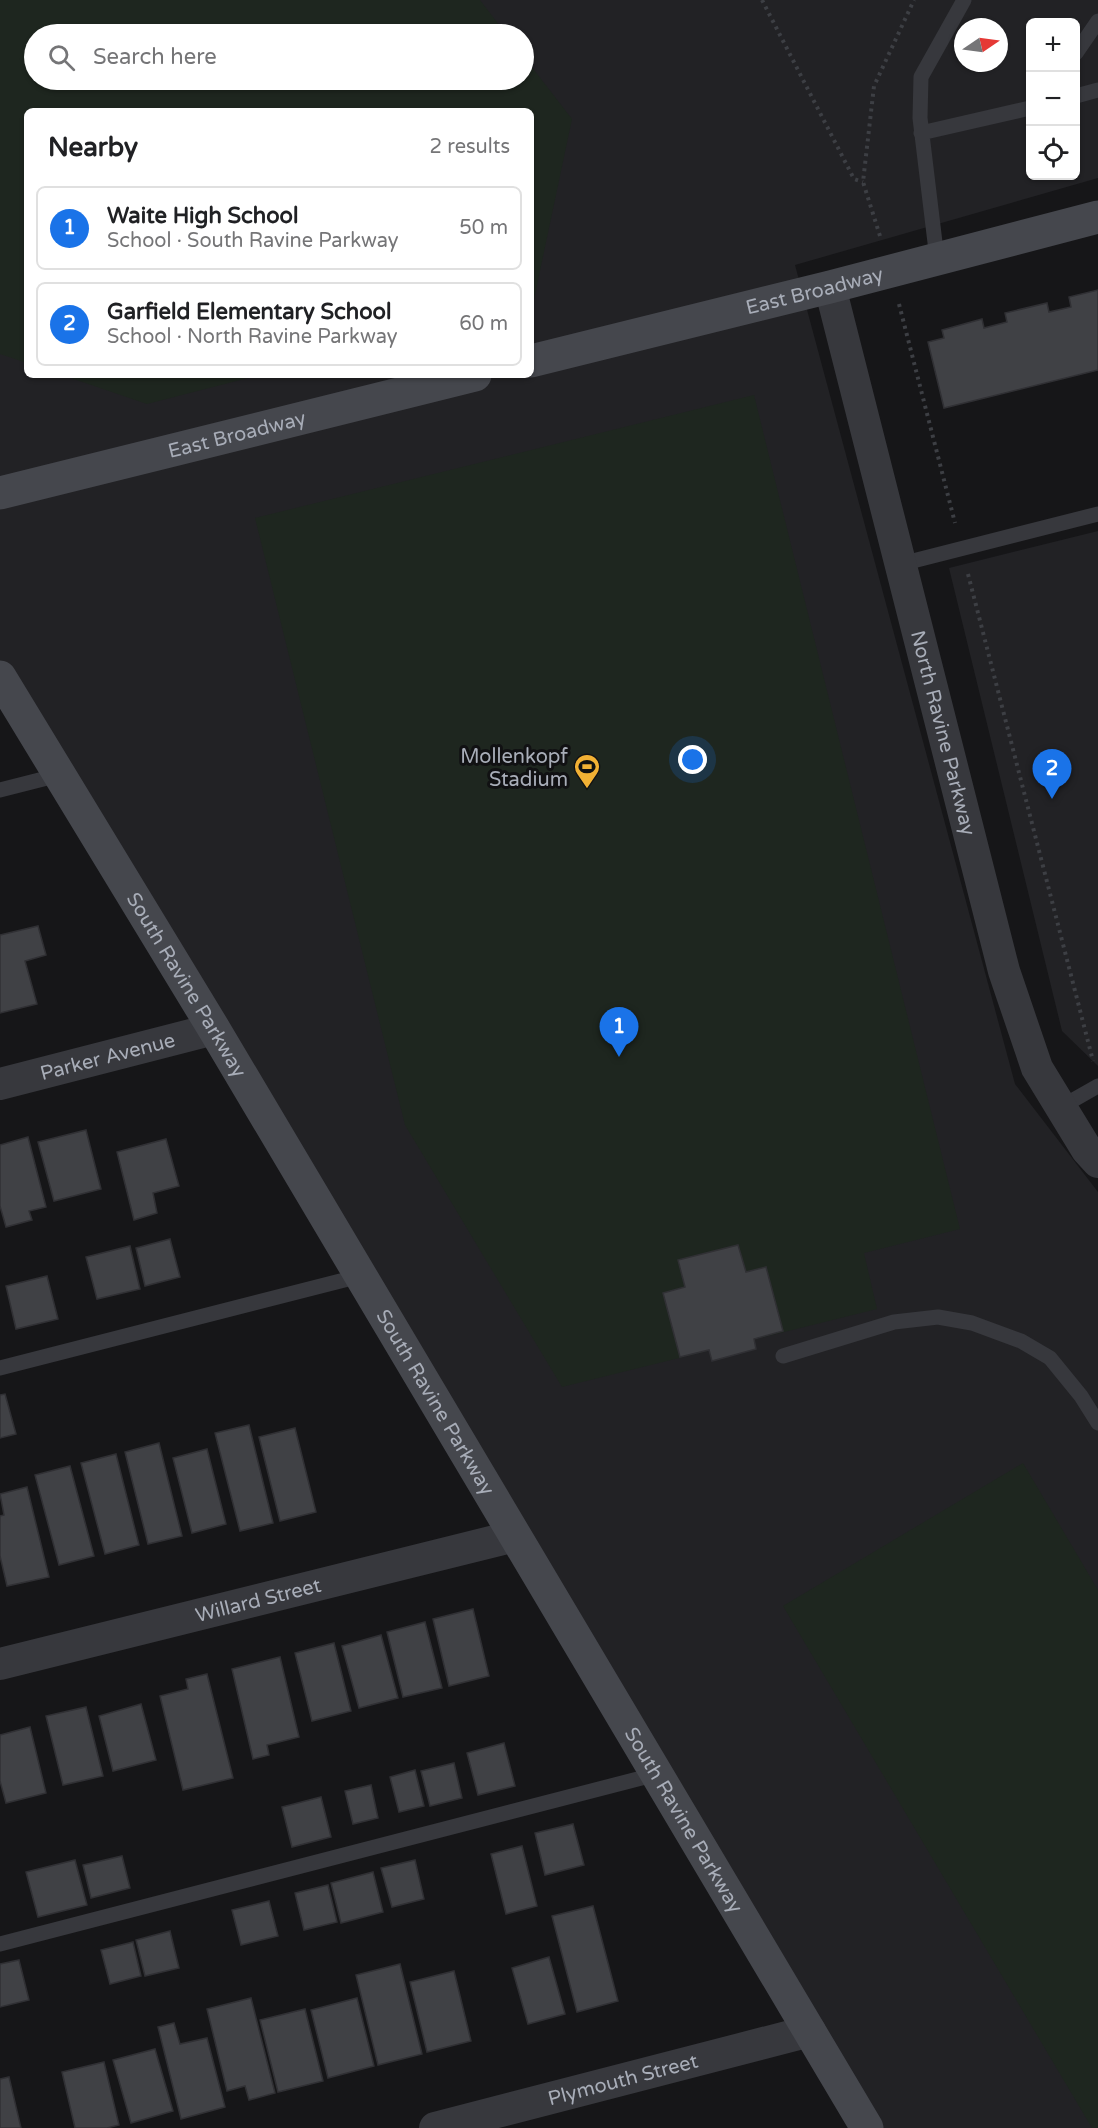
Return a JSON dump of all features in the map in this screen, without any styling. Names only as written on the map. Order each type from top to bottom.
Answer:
[{"type":"street","name":"East Broadway","points":[[534,360],[830,287],[1098,217]]},
{"type":"street","name":"North Ravine Parkway","points":[[830,287],[1004,971],[1037,1068],[1087,1150],[1098,1162]]},
{"type":"street","name":"East Broadway","points":[[0,493],[463,378]]},
{"type":"street","name":"South Ravine Parkway","points":[[0,677],[214,1029],[867,2128]]},
{"type":"street","name":"Parker Avenue","points":[[0,1084],[214,1029]]},
{"type":"street","name":"Willard Street","points":[[0,1664],[515,1536]]},
{"type":"street","name":"Plymouth Street","points":[[435,2128],[810,2031]]},
{"type":"lane","points":[[937,259],[921,133],[921,77],[964,0]]},
{"type":"lane","points":[[1080,47],[1098,21]]},
{"type":"lane","points":[[1080,95],[1098,90]]},
{"type":"lane","points":[[921,133],[1026,109]]},
{"type":"lane","points":[[901,564],[1098,514]]},
{"type":"lane","points":[[0,790],[59,775]]},
{"type":"lane","points":[[1061,1107],[1098,1086]]},
{"type":"lane","points":[[0,1368],[360,1276]]},
{"type":"lane","points":[[783,1356],[894,1322],[938,1317],[972,1323],[1021,1341],[1050,1358],[1081,1396],[1098,1423]]},
{"type":"lane","points":[[0,1944],[657,1774]]},
{"type":"path","points":[[762,0],[854,179],[862,182]]},
{"type":"shaded area","points":[[0,0],[1098,0],[1098,178],[795,265],[1015,1084],[1098,1192],[1098,2128],[867,2128],[0,677]]},
{"type":"shaded area","points":[[0,0],[480,0],[498,24],[24,24],[24,90],[534,90],[534,70],[572,119],[534,299],[534,108],[24,108],[24,362],[0,354]]},
{"type":"shaded area","points":[[71,378],[248,378],[147,404]]},
{"type":"shaded area","name":"Mollenkopf Stadium","points":[[754,395],[960,1229],[864,1253],[877,1309],[562,1387],[405,1125],[255,518]]},
{"type":"shaded area","points":[[1098,531],[1098,1066],[1062,1031],[949,568]]},
{"type":"shaded area","points":[[1023,1463],[1098,1590],[1098,2128],[1092,2128],[783,1606]]},
{"type":"building","points":[[1098,290],[1098,370],[944,408],[928,342],[944,338],[942,330],[982,319],[984,328],[1007,322],[1005,313],[1047,303],[1049,312],[1071,307],[1069,297]]},
{"type":"building","points":[[38,926],[46,955],[25,961],[37,1004],[0,1013],[0,935]]},
{"type":"building","points":[[86,1130],[101,1189],[54,1201],[38,1142]]},
{"type":"building","points":[[28,1137],[46,1207],[29,1211],[32,1220],[6,1227],[0,1206],[0,1145]]},
{"type":"building","points":[[166,1139],[179,1186],[153,1193],[157,1213],[134,1220],[117,1152]]},
{"type":"building","points":[[170,1239],[180,1277],[145,1286],[136,1248]]},
{"type":"building","points":[[738,1245],[746,1272],[766,1267],[783,1331],[754,1339],[756,1349],[712,1361],[709,1350],[680,1357],[663,1293],[685,1287],[678,1260]]},
{"type":"building","points":[[130,1246],[140,1289],[97,1299],[86,1257]]},
{"type":"building","points":[[47,1276],[58,1319],[16,1329],[6,1286]]},
{"type":"building","points":[[5,1394],[16,1434],[0,1438],[0,1395]]},
{"type":"building","points":[[249,1425],[273,1523],[240,1531],[215,1433]]},
{"type":"building","points":[[295,1428],[316,1512],[280,1521],[259,1437]]},
{"type":"building","points":[[159,1443],[182,1536],[148,1544],[125,1452]]},
{"type":"building","points":[[207,1449],[226,1524],[192,1533],[173,1458]]},
{"type":"building","points":[[116,1454],[139,1545],[105,1554],[81,1463]]},
{"type":"building","points":[[70,1466],[94,1556],[59,1565],[35,1475]]},
{"type":"building","points":[[27,1487],[49,1577],[7,1586],[0,1556],[0,1516],[4,1515],[0,1494]]},
{"type":"building","points":[[473,1609],[489,1676],[449,1686],[433,1619]]},
{"type":"building","points":[[425,1622],[442,1688],[403,1697],[387,1632]]},
{"type":"building","points":[[381,1635],[398,1698],[359,1708],[342,1646]]},
{"type":"building","points":[[334,1643],[351,1711],[312,1721],[295,1653]]},
{"type":"building","points":[[280,1657],[299,1737],[267,1745],[269,1755],[253,1759],[232,1669]]},
{"type":"building","points":[[207,1674],[233,1778],[183,1790],[160,1696],[188,1689],[186,1679]]},
{"type":"building","points":[[141,1704],[156,1760],[113,1771],[99,1716]]},
{"type":"building","points":[[86,1707],[103,1776],[63,1785],[46,1716]]},
{"type":"building","points":[[30,1727],[46,1793],[6,1803],[0,1781],[0,1735]]},
{"type":"building","points":[[504,1743],[515,1786],[478,1795],[467,1753]]},
{"type":"building","points":[[454,1763],[462,1798],[430,1806],[421,1771]]},
{"type":"building","points":[[415,1770],[424,1806],[399,1812],[390,1777]]},
{"type":"building","points":[[371,1785],[378,1818],[353,1824],[345,1791]]},
{"type":"building","points":[[321,1797],[331,1837],[292,1847],[282,1807]]},
{"type":"building","points":[[573,1824],[584,1865],[545,1875],[535,1833]]},
{"type":"building","points":[[522,1846],[537,1906],[506,1914],[491,1854]]},
{"type":"building","points":[[122,1856],[130,1888],[91,1898],[83,1865]]},
{"type":"building","points":[[75,1860],[87,1905],[38,1917],[26,1872]]},
{"type":"building","points":[[415,1860],[424,1899],[392,1907],[381,1868]]},
{"type":"building","points":[[373,1872],[383,1912],[341,1923],[331,1883]]},
{"type":"building","points":[[328,1885],[337,1922],[304,1930],[295,1893]]},
{"type":"building","points":[[269,1901],[278,1936],[241,1945],[232,1910]]},
{"type":"building","points":[[593,1906],[618,2001],[577,2012],[552,1916]]},
{"type":"building","points":[[170,1931],[179,1968],[145,1976],[136,1940]]},
{"type":"building","points":[[133,1942],[141,1976],[110,1984],[101,1950]]},
{"type":"building","points":[[549,1957],[565,2014],[528,2024],[512,1968]]},
{"type":"building","points":[[19,1960],[29,2000],[0,2007],[0,1964]]},
{"type":"building","points":[[400,1964],[422,2054],[378,2065],[356,1975]]},
{"type":"building","points":[[454,1971],[471,2041],[427,2052],[410,1982]]},
{"type":"building","points":[[251,1998],[275,2093],[249,2100],[245,2086],[227,2091],[207,2009]]},
{"type":"building","points":[[357,1998],[374,2066],[328,2078],[311,2010]]},
{"type":"building","points":[[305,2009],[323,2081],[278,2092],[260,2020]]},
{"type":"building","points":[[174,2023],[180,2044],[207,2038],[225,2107],[181,2119],[158,2027]]},
{"type":"building","points":[[155,2049],[173,2111],[131,2123],[113,2060]]},
{"type":"building","points":[[104,2062],[119,2125],[107,2128],[75,2128],[62,2072]]},
{"type":"building","points":[[9,2077],[21,2128],[0,2128],[0,2079]]},
{"type":"place","name":"Mollenkopf Stadium","points":[[587,790]]},
{"type":"place","name":"Garfield Elementary School","points":[[1052,799]]},
{"type":"place","name":"Waite High School","points":[[619,1057]]}]
